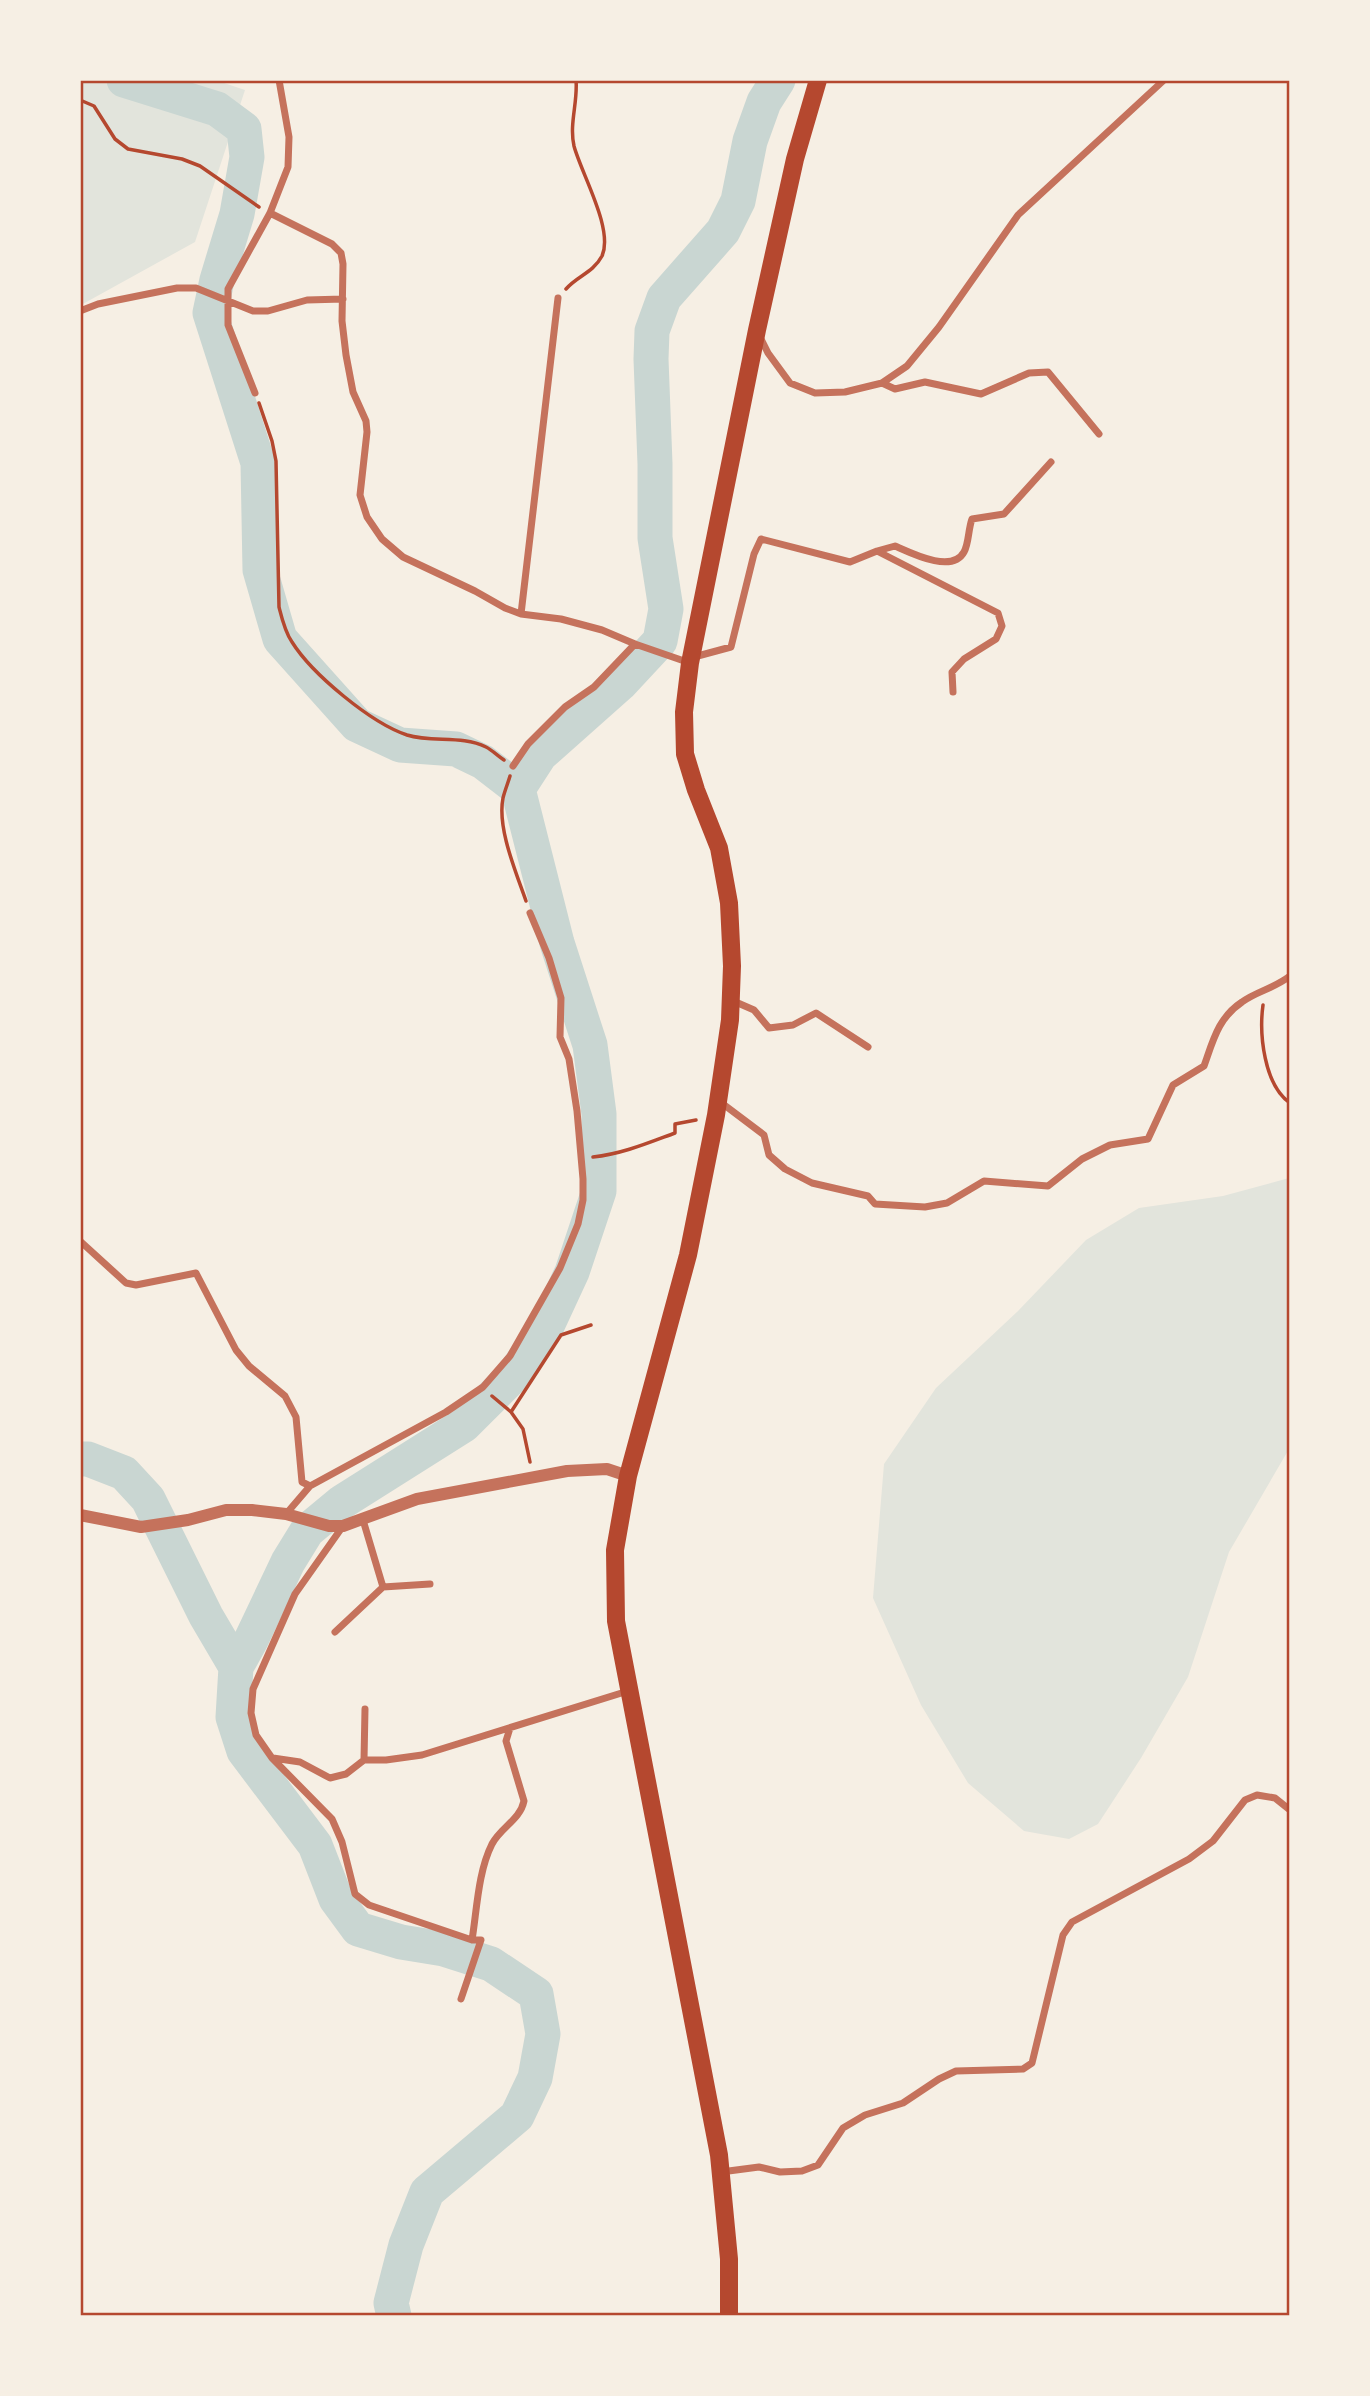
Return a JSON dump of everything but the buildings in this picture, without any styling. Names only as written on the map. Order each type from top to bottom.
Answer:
[{"type":"main road","points":[[729,2315],[729,2259],[721,2172],[616,1621],[615,1550],[628,1476],[688,1255],[717,1107],[730,1020],[732,966],[729,903],[719,848],[685,754],[684,712],[691,660],[757,330],[795,159],[818,80]]},
{"type":"street","points":[[255,393],[228,325],[228,289],[270,213],[288,167],[289,137],[279,80]]},
{"type":"street","points":[[757,330],[768,353],[790,383],[815,393],[845,393],[882,383],[907,366],[939,327],[1018,215],[1164,80]]},
{"type":"street","points":[[270,213],[332,244],[341,253],[342,321],[348,368],[353,392],[366,421],[360,495],[367,517],[382,539],[403,557],[521,614],[561,619],[602,630],[635,644],[691,660],[732,646],[754,554],[761,539],[850,562],[895,546],[928,561],[951,561],[961,557],[966,549],[972,519],[1003,514],[1051,462]]},
{"type":"street","points":[[80,311],[99,304],[177,288],[196,288],[253,311],[268,311],[307,300],[343,299]]},
{"type":"street","points":[[521,614],[558,298]]},
{"type":"street","points":[[882,383],[895,389],[925,382],[981,394],[1029,373],[1048,372],[1099,434]]},
{"type":"street","points":[[877,551],[998,613],[1002,626],[996,639],[964,659],[952,672],[953,692]]},
{"type":"street","points":[[513,766],[528,744],[565,706],[594,687],[635,644]]},
{"type":"street","points":[[286,1514],[310,1486],[446,1412],[483,1387],[510,1356],[560,1268],[578,1224],[583,1200],[583,1179],[569,1059],[560,1037],[561,998],[549,958],[530,913]]},
{"type":"street","points":[[717,1107],[764,1135],[769,1155],[785,1169],[812,1183],[868,1196],[875,1204],[925,1207],[947,1203],[984,1181],[1048,1186],[1082,1159],[1110,1145],[1148,1139],[1173,1084],[1204,1066],[1219,1024],[1242,1001],[1276,987],[1290,976]]},
{"type":"street","points":[[731,1000],[754,1010],[769,1028],[793,1025],[816,1013],[868,1047]]},
{"type":"street","points":[[80,1241],[126,1283],[136,1285],[196,1273],[236,1350],[249,1366],[285,1396],[296,1418],[302,1482],[310,1486]]},
{"type":"street","points":[[80,1515],[141,1527],[188,1520],[226,1510],[286,1514],[329,1526],[343,1526],[417,1499],[567,1471],[607,1469],[628,1476]]},
{"type":"street","points":[[363,1520],[383,1587]]},
{"type":"street","points":[[343,1526],[295,1594],[253,1689],[251,1713],[256,1735],[272,1758],[332,1819],[342,1842],[355,1894],[369,1905],[472,1940],[481,1940],[461,1999]]},
{"type":"street","points":[[335,1632],[383,1587],[430,1584]]},
{"type":"street","points":[[272,1758],[300,1762],[330,1778],[346,1774],[364,1760],[422,1755],[629,1690]]},
{"type":"street","points":[[364,1760],[365,1709]]},
{"type":"street","points":[[472,1940],[484,1867],[493,1842],[522,1811],[524,1801],[506,1741],[510,1728]]},
{"type":"street","points":[[721,2172],[759,2167],[780,2172],[802,2171],[818,2165],[843,2128],[865,2115],[903,2103],[956,2071],[1023,2069],[1032,2063],[1063,1935],[1072,1922],[1189,1859],[1213,1842],[1245,1800],[1257,1795],[1275,1798],[1290,1810]]},
{"type":"path","points":[[558,298],[569,285],[594,269],[603,253],[604,235],[595,200],[574,146],[572,124],[576,80]]},
{"type":"path","points":[[80,100],[94,106],[115,139],[128,149],[182,159],[200,166],[262,208]]},
{"type":"path","points":[[255,393],[276,461],[279,607],[292,643],[341,695],[383,724],[407,735],[465,741],[487,747],[513,766]]},
{"type":"path","points":[[510,776],[502,812],[506,835],[530,913]]},
{"type":"path","points":[[1265,992],[1262,1015],[1263,1050],[1279,1096],[1290,1103]]},
{"type":"path","points":[[610,1155],[675,1133],[676,1125],[717,1107]]},
{"type":"path","points":[[511,1412],[561,1335],[591,1325]]},
{"type":"path","points":[[486,1391],[511,1412],[523,1429],[534,1477]]},
{"type":"shaded area","points":[[81,81],[218,81],[245,90],[195,242],[81,305]]},
{"type":"shaded area","points":[[1289,1178],[1289,1449],[1229,1552],[1188,1677],[1141,1758],[1098,1824],[1069,1839],[1024,1831],[968,1783],[921,1705],[873,1598],[884,1464],[936,1388],[1018,1311],[1086,1240],[1139,1208],[1223,1196]]},
{"type":"waterway","points":[[124,80],[217,109],[244,129],[247,157],[237,214],[210,313],[258,463],[260,570],[280,639],[357,725],[400,745],[456,749],[483,762],[518,789],[557,943],[590,1045],[599,1114],[599,1191],[572,1272],[547,1326],[513,1376],[464,1425],[342,1502],[307,1531],[288,1562],[236,1667],[233,1717],[244,1751],[315,1845],[336,1899],[358,1929],[401,1942],[444,1949],[491,1964],[536,1994],[543,2034],[535,2078],[517,2116],[427,2192],[406,2245],[391,2303],[394,2316]]},
{"type":"waterway","points":[[518,789],[540,755],[620,684],[660,641],[666,609],[655,538],[652,331],[664,298],[723,231],[738,201],[750,141],[764,102],[778,80]]},
{"type":"waterway","points":[[80,1459],[88,1459],[124,1473],[148,1499],[206,1616],[236,1667]]}]
